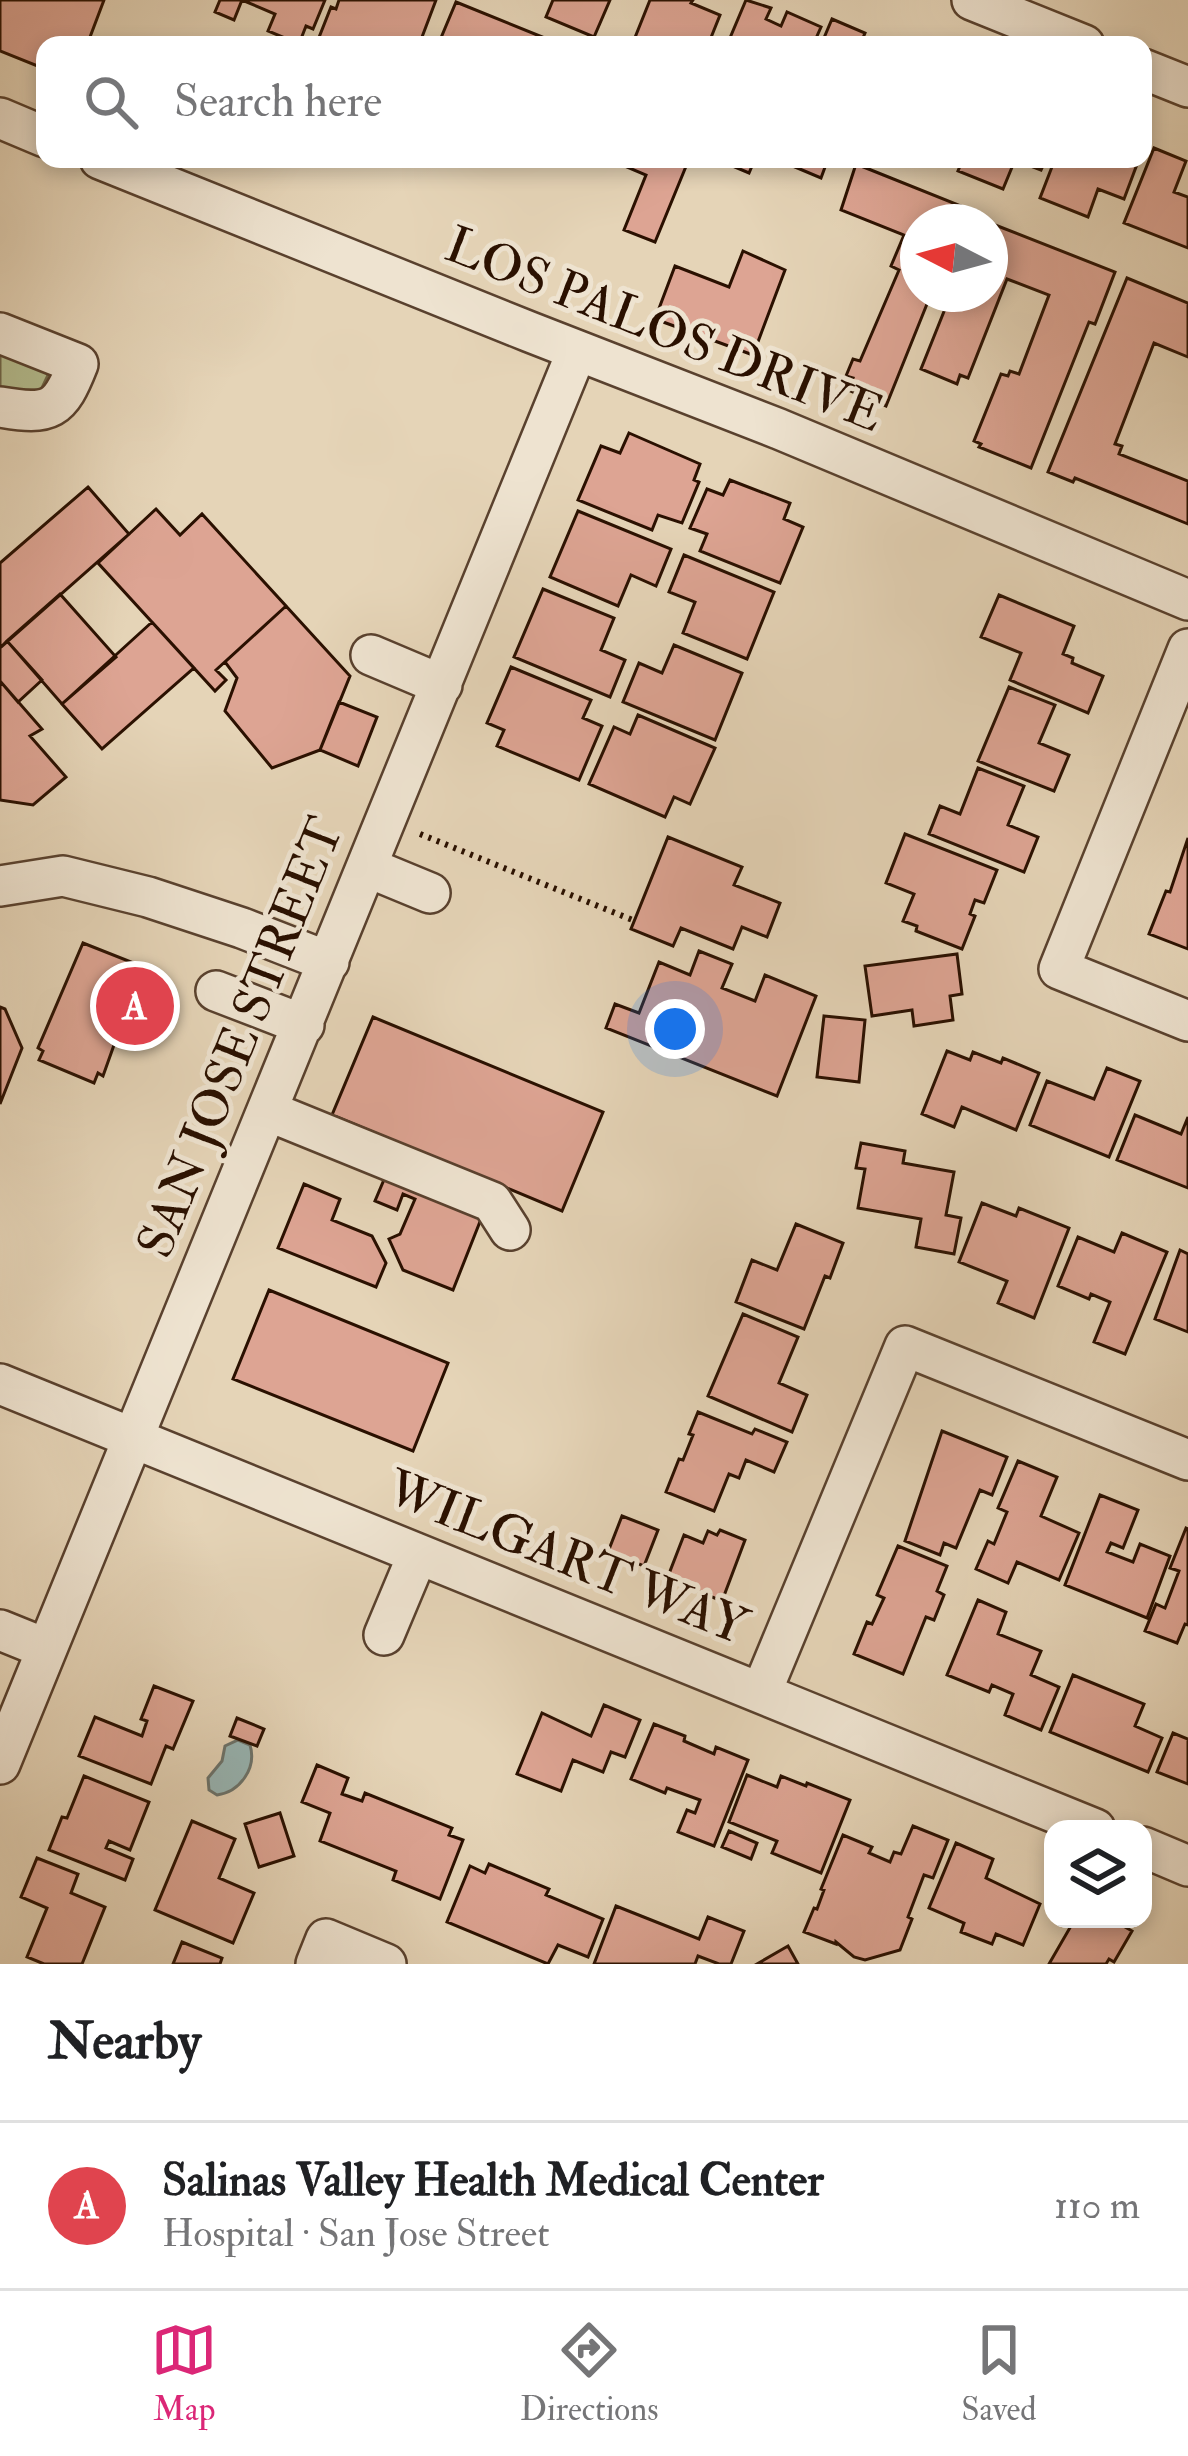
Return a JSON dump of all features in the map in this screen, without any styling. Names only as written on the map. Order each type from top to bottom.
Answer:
[{"type":"street","points":[[971,0],[1061,36]]},
{"type":"street","points":[[1152,73],[1188,87]]},
{"type":"street","points":[[0,118],[36,132]]},
{"type":"street","name":"LOS PALOS DRIVE","points":[[122,168],[778,429],[1188,600]]},
{"type":"street","points":[[0,333],[78,364],[65,396],[49,408],[0,407]]},
{"type":"street","name":"SAN JOSE STREET","points":[[0,1764],[577,351]]},
{"type":"street","points":[[1188,650],[1059,969],[1188,1021]]},
{"type":"street","points":[[371,655],[442,685]]},
{"type":"street","points":[[367,867],[430,893]]},
{"type":"street","points":[[0,886],[63,876],[148,897],[329,962]]},
{"type":"street","points":[[216,991],[304,1025]]},
{"type":"street","points":[[268,1111],[492,1202],[510,1230]]},
{"type":"street","points":[[761,1693],[905,1346],[1188,1460]]},
{"type":"street","name":"WILGART WAY","points":[[0,1384],[1073,1820]]},
{"type":"street","points":[[373,1630],[406,1549]]},
{"type":"street","points":[[0,1630],[46,1649]]},
{"type":"street","points":[[1152,1851],[1188,1866]]},
{"type":"street","points":[[316,1964],[326,1939],[386,1964]]},
{"type":"path","points":[[420,833],[634,921]]},
{"type":"green space","points":[[0,352],[50,371],[41,390],[0,390]]},
{"type":"water","points":[[238,1740],[250,1745],[249,1770],[233,1789],[217,1795],[209,1790],[208,1778],[222,1761],[225,1746]]},
{"type":"building","points":[[0,0],[104,0],[90,36],[36,36],[36,65],[0,51]]},
{"type":"building","points":[[220,0],[242,0],[234,20],[215,12]]},
{"type":"building","points":[[242,0],[325,0],[313,29],[306,26],[302,36],[268,31],[275,14]]},
{"type":"building","points":[[339,0],[436,0],[422,36],[320,36],[331,7],[336,9]]},
{"type":"building","points":[[553,0],[610,0],[594,36],[546,17]]},
{"type":"building","points":[[650,0],[693,0],[691,3],[720,15],[712,36],[636,36]]},
{"type":"building","points":[[746,0],[771,8],[766,19],[781,26],[787,12],[821,27],[817,36],[731,36]]},
{"type":"building","points":[[456,2],[540,36],[442,36]]},
{"type":"building","points":[[832,19],[865,33],[864,36],[825,36]]},
{"type":"building","points":[[1154,148],[1186,161],[1174,192],[1188,197],[1188,248],[1124,223],[1146,168],[1152,168]]},
{"type":"building","points":[[629,168],[685,168],[655,242],[624,230],[646,175]]},
{"type":"building","points":[[797,168],[825,168],[821,178]]},
{"type":"building","points":[[855,168],[866,168],[956,204],[900,204],[900,233],[841,210]]},
{"type":"building","points":[[959,168],[1012,168],[1003,189]]},
{"type":"building","points":[[1052,168],[1136,168],[1124,199],[1098,189],[1088,217],[1040,198]]},
{"type":"building","points":[[1008,230],[1115,272],[1095,324],[1089,322],[1031,468],[974,441],[1001,374],[1019,374],[1049,295],[1008,279]]},
{"type":"building","points":[[900,245],[900,312],[924,312],[886,406],[848,390],[853,378],[846,376],[853,359],[860,361],[899,270],[891,266]]},
{"type":"building","points":[[743,251],[785,270],[753,355],[655,319],[675,266],[729,287]]},
{"type":"building","points":[[1127,278],[1188,303],[1188,357],[1154,343],[1115,444],[1122,446],[1119,454],[1188,481],[1188,524],[1075,478],[1073,482],[1048,472]]},
{"type":"building","points":[[944,312],[994,312],[968,378],[960,375],[957,384],[921,369]]},
{"type":"building","points":[[629,433],[700,464],[694,480],[699,482],[682,523],[658,515],[652,530],[578,500],[601,446],[620,453]]},
{"type":"building","points":[[730,480],[790,503],[784,519],[803,527],[780,583],[700,551],[707,534],[690,528],[707,489],[723,495]]},
{"type":"building","points":[[88,487],[129,534],[0,648],[0,563]]},
{"type":"building","points":[[156,509],[180,535],[202,514],[286,606],[216,670],[226,680],[215,691],[98,563]]},
{"type":"building","points":[[578,511],[671,549],[656,586],[631,575],[618,606],[550,577]]},
{"type":"building","points":[[684,555],[774,592],[747,659],[683,633],[695,602],[669,592]]},
{"type":"building","points":[[543,589],[614,618],[601,650],[625,660],[610,697],[514,657]]},
{"type":"building","points":[[60,594],[116,657],[62,704],[7,641]]},
{"type":"building","points":[[999,595],[1074,626],[1063,654],[1103,676],[1088,713],[1010,680],[1021,653],[981,637]]},
{"type":"building","points":[[286,606],[350,676],[320,750],[272,768],[225,711],[237,678],[225,662]]},
{"type":"building","points":[[152,622],[194,668],[102,749],[62,704]]},
{"type":"building","points":[[7,641],[42,680],[18,702],[0,681],[0,648]]},
{"type":"building","points":[[674,645],[742,673],[715,740],[623,702],[639,663],[662,673]]},
{"type":"building","points":[[511,667],[591,700],[583,718],[602,726],[579,780],[497,746],[504,730],[487,723]]},
{"type":"building","points":[[0,681],[42,729],[30,736],[66,777],[33,805],[0,800]]},
{"type":"building","points":[[1009,687],[1055,705],[1039,743],[1069,755],[1054,791],[978,761]]},
{"type":"building","points":[[339,702],[377,717],[358,766],[320,750]]},
{"type":"building","points":[[638,715],[715,748],[690,804],[674,797],[665,817],[589,784],[614,727],[630,734]]},
{"type":"building","points":[[978,768],[1024,786],[1008,825],[1038,837],[1024,872],[929,834],[940,806],[960,814]]},
{"type":"building","points":[[905,834],[997,870],[984,903],[975,900],[970,914],[975,916],[962,949],[903,921],[914,894],[886,883]]},
{"type":"building","points":[[668,837],[742,867],[734,885],[780,903],[767,937],[742,927],[733,949],[681,928],[673,946],[631,929]]},
{"type":"building","points":[[1188,838],[1188,949],[1149,934],[1166,891],[1170,892]]},
{"type":"building","points":[[83,943],[159,973],[133,1036],[119,1031],[103,1076],[98,1073],[94,1083],[39,1060],[43,1051],[38,1048]]},
{"type":"building","points":[[699,951],[732,964],[722,988],[755,1001],[765,975],[816,996],[777,1096],[606,1028],[615,1004],[639,1013],[659,962],[690,975]]},
{"type":"building","points":[[957,954],[962,994],[950,996],[953,1020],[914,1026],[912,1010],[872,1016],[865,966]]},
{"type":"building","points":[[0,1007],[22,1048],[0,1104]]},
{"type":"building","points":[[824,1016],[865,1020],[859,1082],[817,1077]]},
{"type":"building","points":[[373,1017],[603,1112],[562,1211],[332,1115]]},
{"type":"building","points":[[947,1051],[970,1060],[973,1052],[1001,1063],[1003,1058],[1039,1073],[1016,1130],[962,1107],[954,1127],[922,1114]]},
{"type":"building","points":[[1107,1068],[1140,1081],[1109,1157],[1030,1125],[1047,1081],[1094,1099]]},
{"type":"building","points":[[1135,1115],[1181,1134],[1188,1117],[1188,1188],[1117,1160]]},
{"type":"building","points":[[861,1143],[905,1151],[903,1163],[954,1172],[946,1215],[961,1218],[954,1254],[916,1247],[921,1219],[858,1208],[865,1169],[856,1168]]},
{"type":"building","points":[[386,1175],[483,1214],[453,1290],[403,1270],[389,1239],[400,1234],[415,1199],[403,1194],[397,1210],[375,1201]]},
{"type":"building","points":[[304,1184],[340,1199],[332,1220],[372,1236],[386,1263],[376,1287],[278,1248]]},
{"type":"building","points":[[982,1203],[1016,1216],[1019,1208],[1069,1228],[1034,1318],[998,1303],[1007,1281],[959,1262]]},
{"type":"building","points":[[796,1224],[843,1243],[804,1329],[736,1302],[752,1260],[777,1270]]},
{"type":"building","points":[[1122,1233],[1167,1252],[1125,1354],[1094,1342],[1110,1302],[1058,1286],[1078,1237],[1114,1252]]},
{"type":"building","points":[[1180,1250],[1188,1254],[1188,1332],[1155,1319]]},
{"type":"building","points":[[269,1290],[448,1363],[413,1451],[233,1379]]},
{"type":"building","points":[[743,1314],[798,1337],[779,1383],[807,1395],[792,1432],[708,1396]]},
{"type":"building","points":[[698,1412],[787,1442],[774,1472],[746,1460],[739,1478],[729,1474],[714,1511],[666,1492],[693,1435],[689,1434]]},
{"type":"building","points":[[942,1431],[1007,1457],[992,1495],[980,1490],[956,1548],[944,1543],[940,1555],[905,1541]]},
{"type":"building","points":[[1018,1461],[1057,1477],[1041,1516],[1079,1533],[1059,1580],[1017,1562],[1008,1583],[976,1569],[988,1541],[994,1544],[1007,1512],[998,1508]]},
{"type":"building","points":[[1100,1495],[1138,1510],[1123,1548],[1111,1543],[1107,1552],[1133,1562],[1140,1544],[1170,1556],[1147,1618],[1065,1585]]},
{"type":"building","points":[[622,1516],[658,1530],[644,1566],[608,1552]]},
{"type":"building","points":[[1186,1528],[1188,1625],[1177,1643],[1145,1631],[1156,1604],[1165,1608],[1179,1571],[1170,1568]]},
{"type":"building","points":[[720,1530],[745,1540],[722,1601],[667,1579],[684,1535],[703,1543],[708,1531],[717,1535]]},
{"type":"building","points":[[898,1546],[947,1566],[937,1591],[944,1595],[934,1620],[926,1617],[903,1674],[854,1654],[867,1622],[872,1624],[884,1598],[877,1595]]},
{"type":"building","points":[[978,1600],[1006,1612],[998,1634],[1041,1651],[1031,1675],[1059,1687],[1041,1730],[1005,1715],[1013,1694],[992,1685],[989,1692],[947,1675]]},
{"type":"building","points":[[1073,1675],[1144,1704],[1135,1726],[1162,1738],[1148,1772],[1050,1732]]},
{"type":"building","points":[[154,1686],[193,1701],[173,1749],[166,1746],[151,1784],[79,1756],[95,1717],[142,1736],[147,1721],[141,1719]]},
{"type":"building","points":[[604,1705],[640,1720],[625,1757],[611,1752],[603,1772],[573,1760],[561,1791],[517,1774],[542,1713],[591,1736]]},
{"type":"building","points":[[237,1718],[264,1729],[257,1746],[230,1736]]},
{"type":"building","points":[[654,1724],[714,1754],[716,1747],[748,1760],[714,1846],[678,1832],[687,1810],[695,1813],[700,1800],[631,1779]]},
{"type":"building","points":[[1173,1733],[1188,1739],[1188,1784],[1157,1772]]},
{"type":"building","points":[[317,1765],[348,1778],[342,1794],[362,1801],[365,1793],[452,1828],[449,1835],[463,1840],[440,1899],[393,1880],[396,1871],[320,1841],[330,1813],[302,1802]]},
{"type":"building","points":[[747,1775],[777,1787],[781,1776],[850,1800],[821,1873],[772,1853],[777,1841],[729,1822]]},
{"type":"building","points":[[84,1776],[149,1802],[130,1850],[109,1841],[106,1848],[133,1859],[125,1880],[49,1850]]},
{"type":"building","points":[[280,1813],[294,1856],[259,1867],[245,1824]]},
{"type":"building","points":[[192,1821],[235,1839],[219,1878],[254,1893],[233,1943],[155,1910]]},
{"type":"building","points":[[913,1826],[948,1840],[933,1878],[924,1875],[900,1950],[865,1960],[836,1942],[804,1932],[843,1835],[872,1847],[869,1853],[890,1862],[894,1852],[901,1854]]},
{"type":"building","points":[[729,1831],[757,1843],[751,1859],[722,1847]]},
{"type":"building","points":[[956,1843],[993,1859],[986,1878],[1040,1904],[1023,1945],[996,1934],[992,1944],[961,1932],[964,1923],[929,1908]]},
{"type":"building","points":[[37,1858],[78,1874],[71,1893],[105,1907],[82,1964],[44,1964],[27,1957],[47,1908],[21,1897]]},
{"type":"building","points":[[489,1864],[603,1919],[588,1957],[558,1945],[548,1964],[447,1922],[470,1866],[485,1873]]},
{"type":"building","points":[[616,1906],[699,1939],[708,1917],[744,1931],[731,1964],[698,1956],[695,1964],[594,1964]]},
{"type":"building","points":[[1070,1928],[1132,1931],[1114,1962],[1049,1964]]},
{"type":"building","points":[[182,1942],[222,1958],[220,1964],[173,1964]]},
{"type":"building","points":[[788,1946],[798,1964],[757,1964]]},
{"type":"place","name":"Salinas Valley Health Medical Center","points":[[135,1006]]}]
